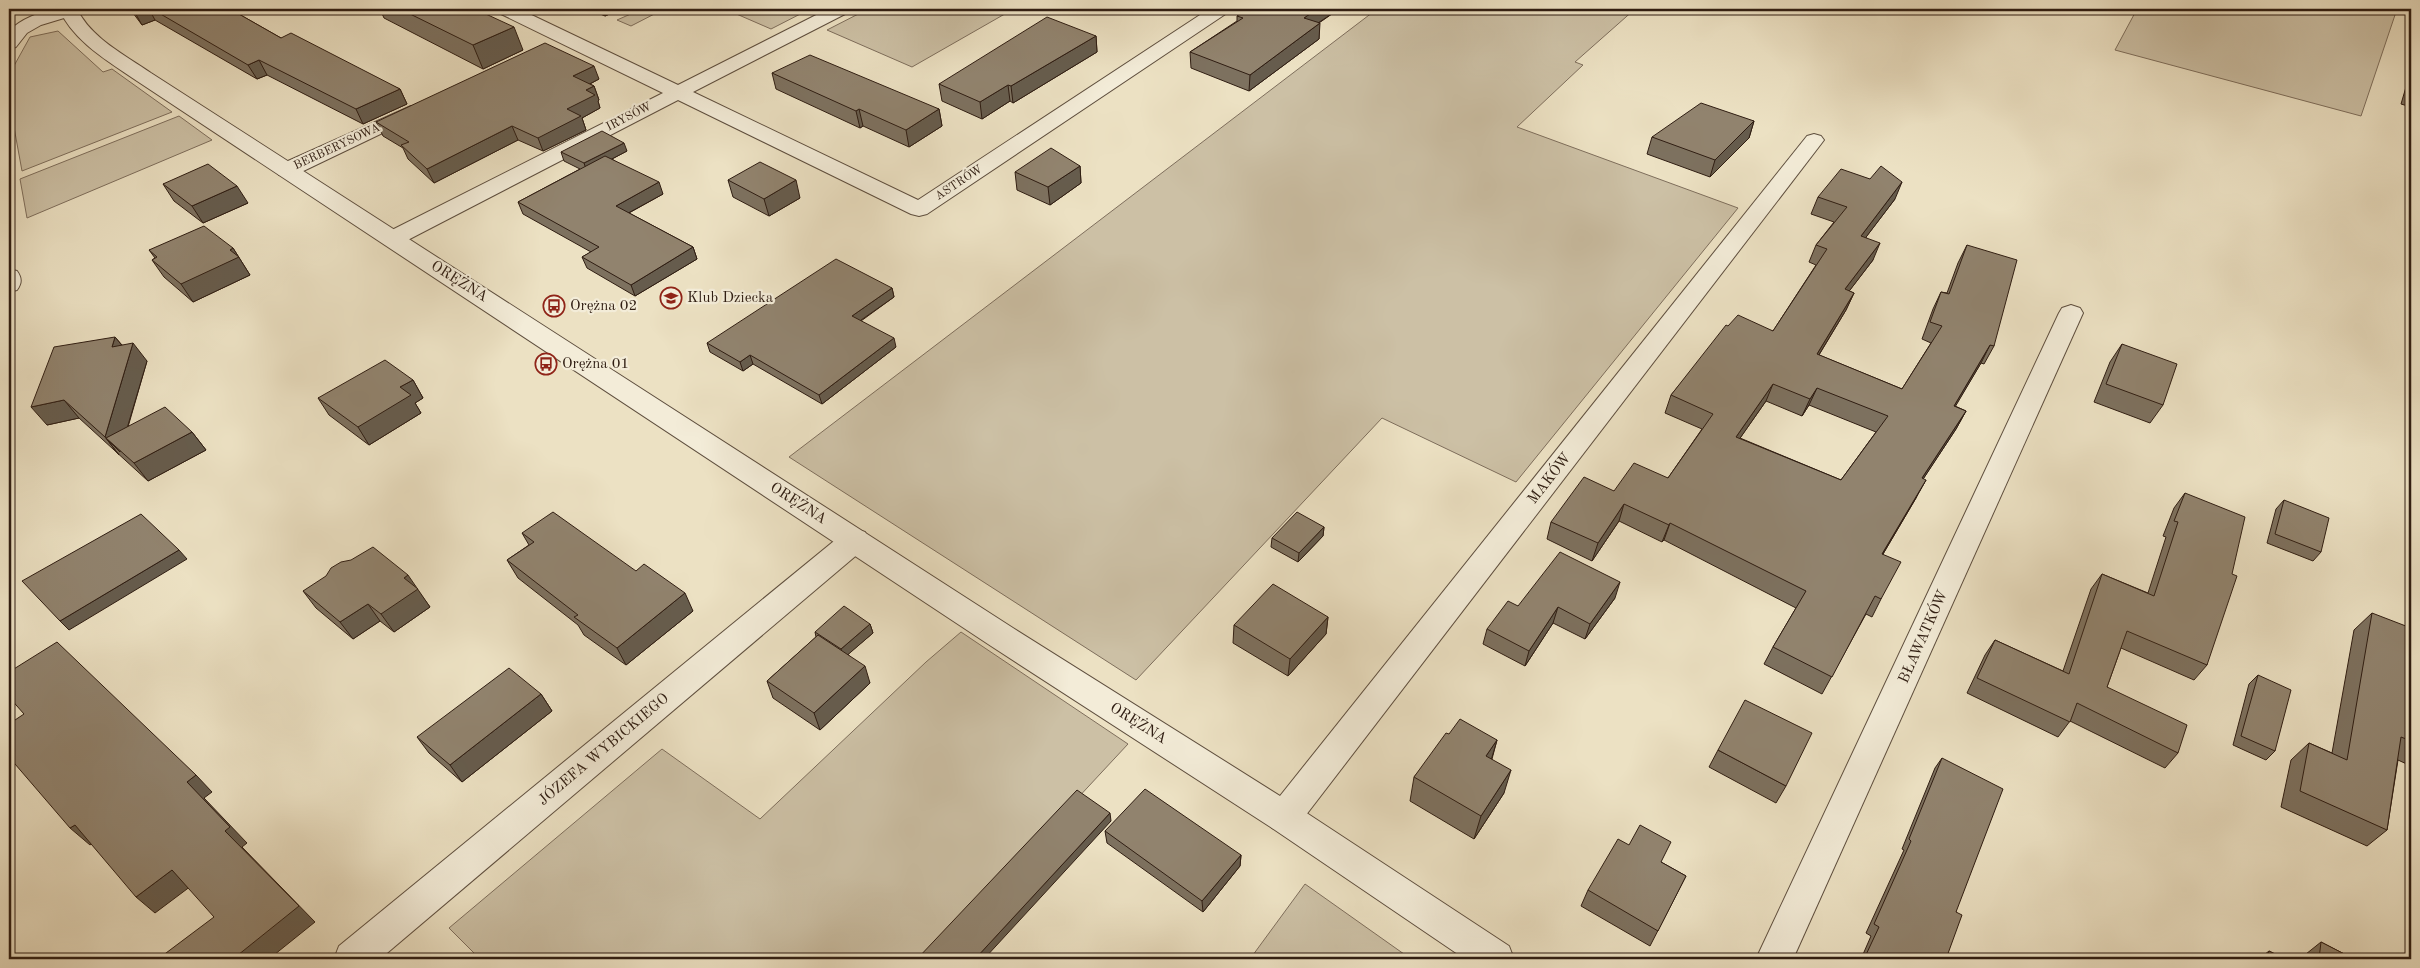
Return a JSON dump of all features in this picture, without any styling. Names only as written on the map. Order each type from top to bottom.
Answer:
[{"type":"street","points":[[505,9],[569,38],[678,92]]},
{"type":"street","name":"IRYSÓW","points":[[392,239],[841,9]]},
{"type":"street","name":"ASTRÓW","points":[[678,92],[919,209],[1221,9]]},
{"type":"street","points":[[9,43],[16,32],[23,26],[38,19],[68,10]]},
{"type":"street","name":"ORĘŻNA","points":[[68,10],[74,22],[102,47],[287,170],[1002,637],[1284,817],[1496,959]]},
{"type":"street","points":[[542,51],[569,38]]},
{"type":"street","name":"BERBERYSOWA","points":[[287,170],[426,105]]},
{"type":"street","name":"MAKÓW","points":[[1284,817],[1814,140]]},
{"type":"street","points":[[9,276],[9,286]]},
{"type":"street","name":"BŁAWATKÓW","points":[[1774,959],[1823,857],[2071,313]]},
{"type":"street","name":"JÓZEFA WYBICKIEGO","points":[[352,959],[854,540]]},
{"type":"shaded area","points":[[642,9],[664,9],[631,26],[617,20]]},
{"type":"shaded area","points":[[725,9],[810,9],[771,29]]},
{"type":"shaded area","points":[[868,9],[1004,9],[1010,11],[912,67],[827,30]]},
{"type":"shaded area","points":[[1377,9],[1635,9],[1575,62],[1583,65],[1517,127],[1738,208],[1516,482],[1382,418],[1136,680],[789,457]]},
{"type":"shaded area","points":[[2137,9],[2397,9],[2361,116],[2115,50]]},
{"type":"shaded area","points":[[58,31],[103,72],[112,69],[172,112],[22,171],[9,100],[10,73],[30,37]]},
{"type":"shaded area","points":[[179,116],[212,140],[27,218],[20,179]]},
{"type":"shaded area","points":[[961,632],[1128,744],[928,959],[480,959],[449,928],[662,749],[760,819],[926,662]]},
{"type":"shaded area","points":[[1305,884],[1411,959],[1250,959]]},
{"type":"building","points":[[152,9],[230,9],[281,38],[291,33],[400,89],[356,109],[259,60],[248,65]]},
{"type":"building","points":[[400,9],[475,9],[514,27],[473,45]]},
{"type":"building","points":[[1247,9],[1317,9],[1304,18],[1320,23],[1250,75],[1190,52],[1243,18],[1237,16]]},
{"type":"building","points":[[1047,17],[1096,36],[980,102],[939,84]]},
{"type":"building","points":[[545,43],[594,66],[573,76],[594,86],[586,90],[595,95],[567,109],[581,116],[538,138],[512,126],[427,169],[401,145],[409,142],[376,122]]},
{"type":"building","points":[[810,55],[939,109],[906,130],[859,109],[856,111],[772,73]]},
{"type":"building","points":[[1701,103],[1754,121],[1715,160],[1652,137]]},
{"type":"building","points":[[602,131],[624,143],[584,163],[561,152]]},
{"type":"building","points":[[1051,148],[1080,166],[1048,187],[1015,172]]},
{"type":"building","points":[[605,156],[659,182],[616,206],[693,247],[631,285],[582,257],[599,247],[518,202]]},
{"type":"building","points":[[760,162],[796,180],[764,199],[728,180]]},
{"type":"building","points":[[208,164],[237,186],[192,206],[163,184]]},
{"type":"building","points":[[1881,166],[1902,182],[1861,236],[1880,243],[1845,289],[1854,293],[1817,354],[1902,389],[1942,326],[1930,322],[1941,292],[1949,294],[1967,245],[2017,260],[1994,346],[1990,345],[1954,406],[1966,411],[1922,478],[1926,480],[1882,554],[1901,562],[1881,599],[1875,596],[1832,677],[1773,647],[1806,591],[1670,523],[1669,525],[1624,504],[1598,543],[1551,522],[1584,477],[1614,491],[1634,463],[1668,478],[1713,414],[1671,395],[1726,325],[1728,326],[1738,315],[1773,331],[1827,249],[1816,245],[1847,207],[1818,197],[1841,169],[1870,179]],"holes":[[[1773,384],[1810,399],[1817,388],[1888,416],[1841,480],[1736,437]]]},
{"type":"building","points":[[204,226],[233,248],[230,250],[239,257],[181,284],[152,260],[157,257],[149,250]]},
{"type":"building","points":[[836,259],[892,288],[852,316],[894,338],[819,395],[750,355],[740,362],[707,343]]},
{"type":"building","points":[[115,337],[112,347],[133,343],[105,437],[64,400],[31,407],[54,347]]},
{"type":"building","points":[[2122,344],[2177,364],[2163,405],[2106,384]]},
{"type":"building","points":[[385,360],[413,380],[400,387],[411,395],[358,427],[318,398]]},
{"type":"building","points":[[165,407],[192,432],[134,463],[106,438]]},
{"type":"building","points":[[2185,493],[2245,517],[2232,574],[2237,576],[2207,665],[2127,631],[2107,687],[2187,725],[2178,753],[2077,703],[2070,722],[1977,678],[1995,640],[2069,674],[2102,574],[2154,596],[2178,522],[2174,521]]},
{"type":"building","points":[[2284,500],[2329,518],[2321,552],[2275,534]]},
{"type":"building","points":[[553,512],[636,571],[644,564],[685,593],[617,648],[574,617],[578,615],[507,560],[534,542],[522,533]]},
{"type":"building","points":[[1297,512],[1324,527],[1299,553],[1272,538]]},
{"type":"building","points":[[141,514],[179,550],[60,621],[22,581]]},
{"type":"building","points":[[373,547],[408,575],[404,578],[418,589],[381,614],[368,604],[340,622],[303,591],[326,576],[331,568],[341,562],[351,560]]},
{"type":"building","points":[[1560,552],[1620,582],[1590,624],[1558,607],[1529,651],[1487,629],[1508,601],[1518,606]]},
{"type":"building","points":[[1273,584],[1328,617],[1290,659],[1234,625]]},
{"type":"building","points":[[844,606],[870,624],[841,649],[815,632]]},
{"type":"building","points":[[2372,613],[2411,628],[2411,659],[2408,689],[2411,690],[2411,741],[2401,737],[2387,830],[2300,791],[2309,743],[2347,760]]},
{"type":"building","points":[[818,635],[865,666],[814,713],[767,681]]},
{"type":"building","points":[[57,642],[196,775],[187,782],[230,827],[225,831],[299,906],[233,959],[158,959],[214,917],[172,870],[136,897],[75,825],[70,828],[9,757],[9,724],[24,714],[9,697],[9,672]]},
{"type":"building","points":[[509,668],[541,694],[450,765],[417,737]]},
{"type":"building","points":[[2258,675],[2291,690],[2275,751],[2241,736]]},
{"type":"building","points":[[1745,700],[1812,733],[1786,786],[1718,750]]},
{"type":"building","points":[[1460,719],[1497,740],[1486,756],[1511,770],[1481,816],[1414,777],[1446,733],[1449,734]]},
{"type":"building","points":[[1942,758],[2003,789],[1956,912],[1962,915],[1946,959],[1864,959],[1879,927],[1874,924],[1911,841],[1909,839]]},
{"type":"building","points":[[1145,789],[1241,855],[1202,901],[1105,831]]},
{"type":"building","points":[[1077,790],[1110,813],[975,959],[917,959]]},
{"type":"building","points":[[1640,825],[1671,842],[1661,862],[1686,876],[1658,931],[1588,890],[1618,839],[1629,845]]},
{"type":"building","points":[[2321,942],[2354,959],[2319,959]]},
{"type":"building","points":[[2269,951],[2285,959],[2267,959]]},
{"type":"place","name":"Klub Dziecka","points":[[671,298]]},
{"type":"place","name":"Orężna 02","points":[[554,306]]},
{"type":"place","name":"Orężna 01","points":[[546,364]]}]
